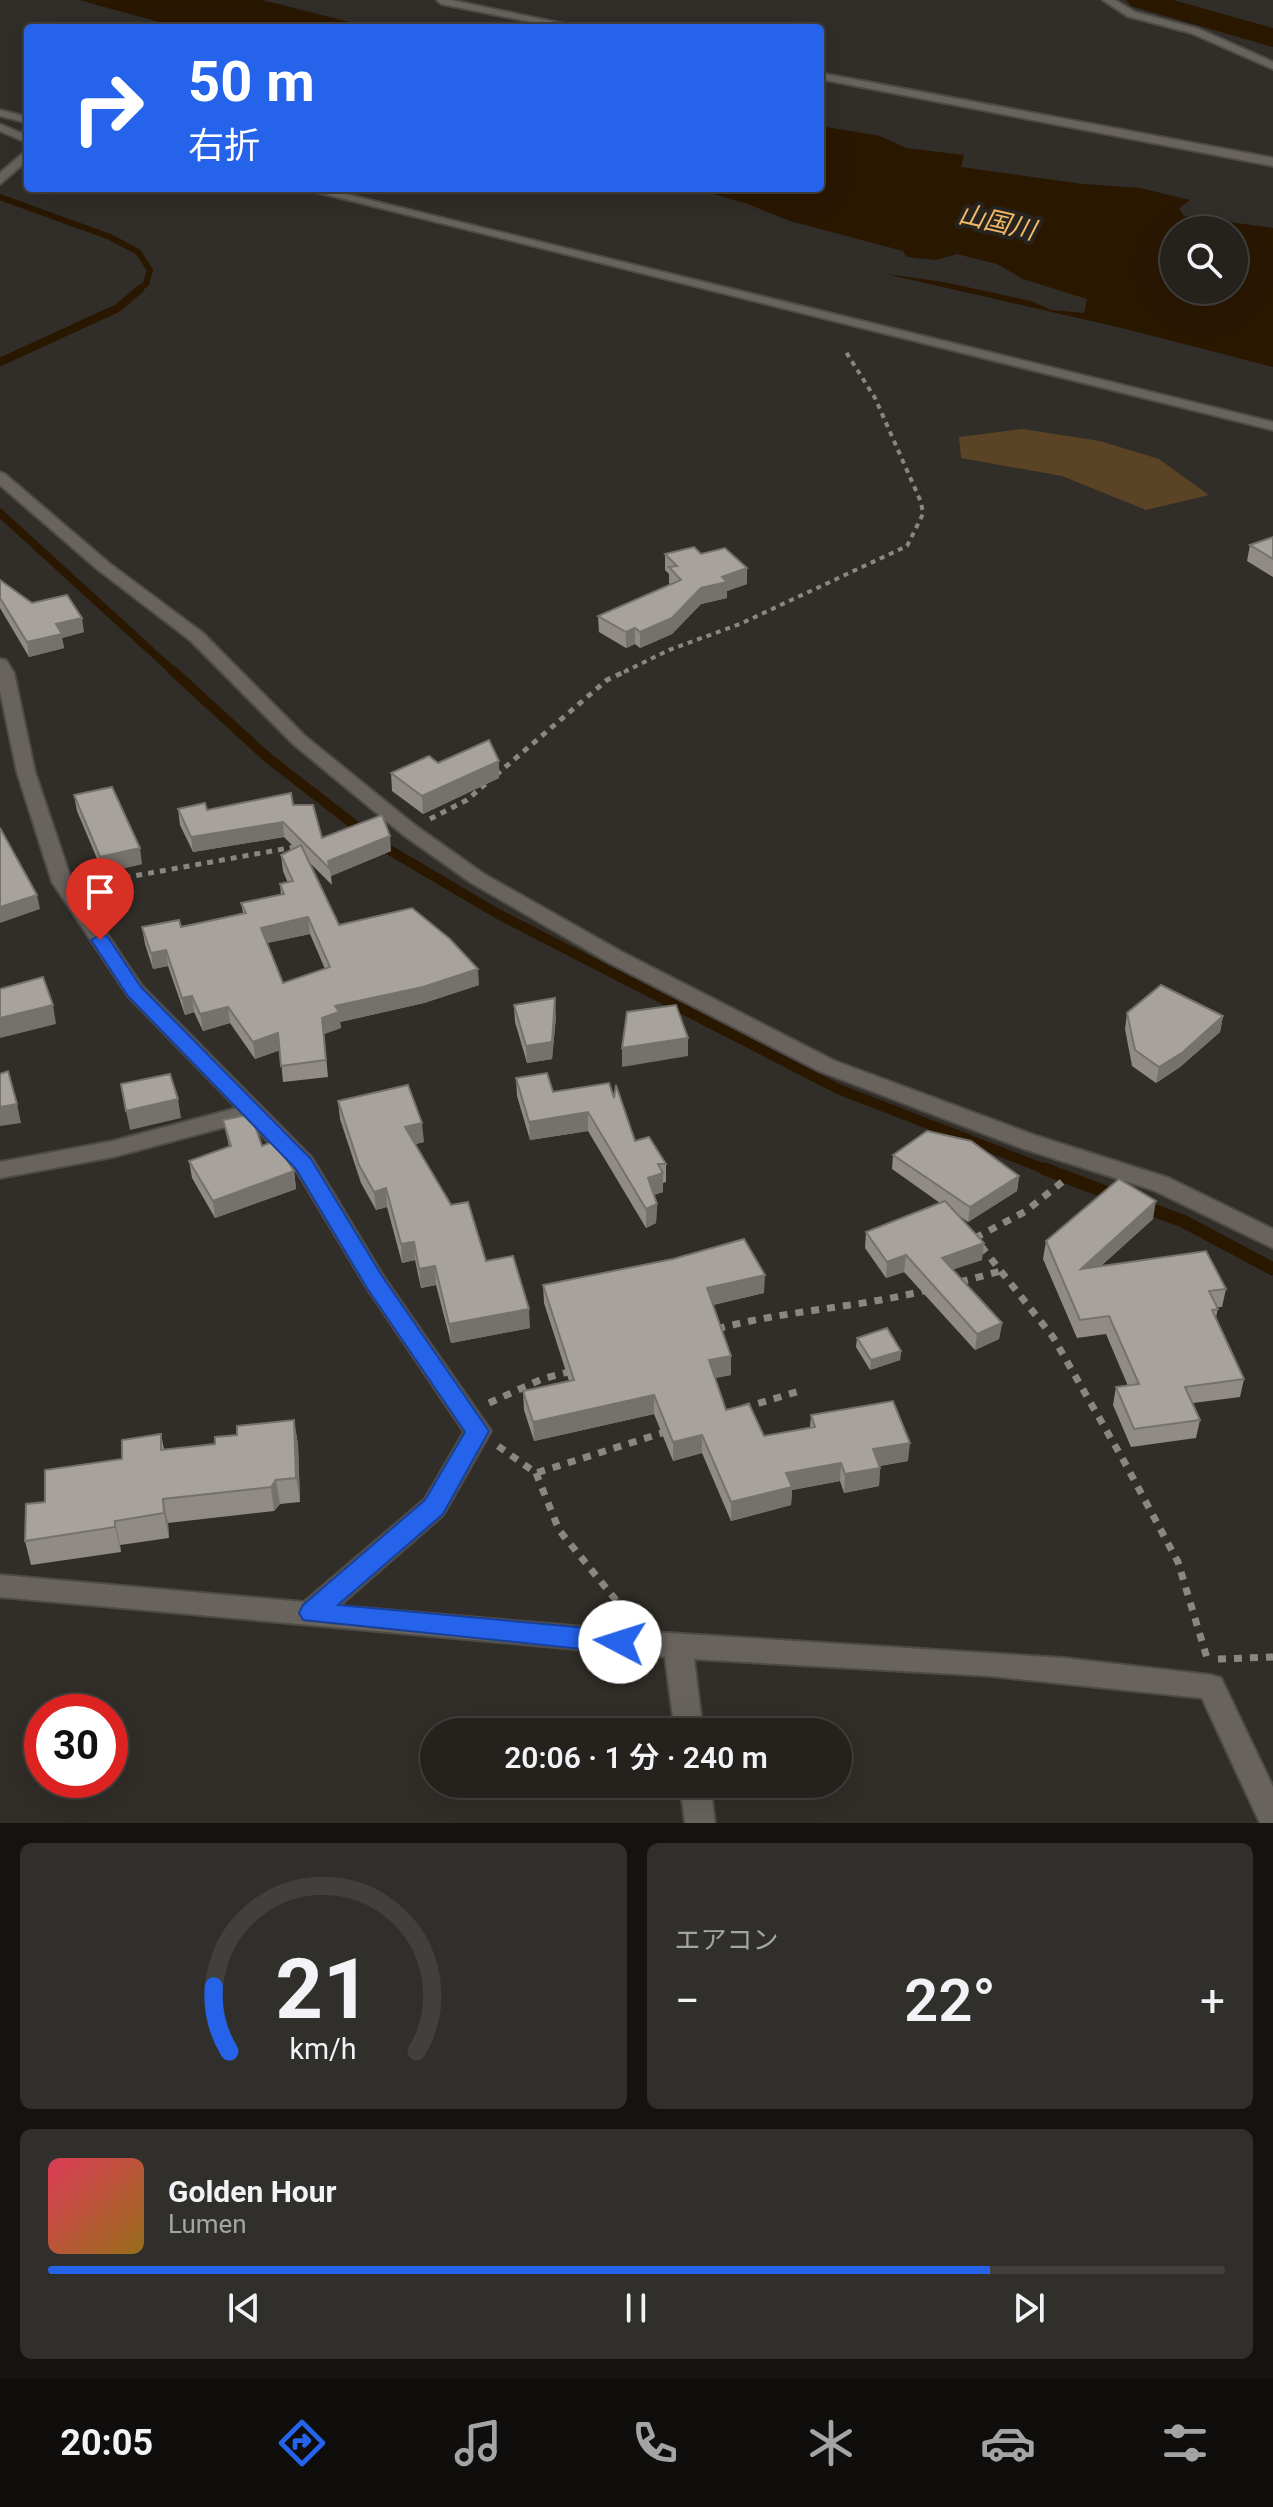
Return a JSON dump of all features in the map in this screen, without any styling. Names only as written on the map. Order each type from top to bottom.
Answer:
[{"type":"street","points":[[439,0],[438,3],[506,24]]},
{"type":"street","points":[[439,0],[558,24]]},
{"type":"street","points":[[1108,0],[1131,14],[1195,31],[1273,66]]},
{"type":"street","points":[[824,77],[1273,162]]},
{"type":"street","points":[[824,87],[1273,171]]},
{"type":"street","points":[[0,113],[24,119]]},
{"type":"street","points":[[0,127],[24,138]]},
{"type":"street","points":[[0,180],[24,157]]},
{"type":"street","points":[[322,192],[1273,426]]},
{"type":"street","points":[[0,477],[103,566],[197,637],[299,740],[409,830],[477,878],[615,957],[827,1066],[1029,1142],[1161,1184],[1273,1239]]},
{"type":"street","points":[[0,664],[5,673],[26,772],[62,882],[135,991],[304,1164],[375,1282],[472,1422],[434,1507],[311,1613]]},
{"type":"street","points":[[0,1170],[113,1149],[252,1112]]},
{"type":"street","points":[[0,1586],[665,1645],[1142,1676],[1209,1673],[1273,1819]]},
{"type":"street","points":[[665,1645],[685,1718]]},
{"type":"street","points":[[697,1798],[700,1823]]},
{"type":"path","points":[[409,830],[467,800],[607,680],[669,650],[754,618],[907,546],[923,514],[921,502],[875,398],[846,352]]},
{"type":"path","points":[[62,882],[76,886],[308,845]]},
{"type":"path","points":[[1089,1161],[1026,1211],[974,1237],[1053,1337],[1145,1500],[1178,1562],[1209,1673],[1273,1657]]},
{"type":"path","points":[[955,1283],[1001,1271]]},
{"type":"path","points":[[706,1333],[765,1316],[893,1299],[939,1287]]},
{"type":"path","points":[[587,1366],[542,1379],[472,1422],[536,1473],[559,1530],[665,1645]]},
{"type":"path","points":[[735,1410],[803,1390]]},
{"type":"path","points":[[536,1473],[674,1430]]},
{"type":"shaded area","points":[[1022,429],[1100,441],[1159,459],[1209,495],[1146,510],[1062,476],[961,458],[959,437]]},
{"type":"water","points":[[79,0],[262,0],[357,24],[166,24]]},
{"type":"water","name":"山国川","points":[[824,127],[880,136],[906,148],[964,155],[961,167],[1083,184],[1140,188],[1190,200],[1179,208],[1184,216],[1160,216],[1160,304],[1248,304],[1248,225],[1273,228],[1273,367],[1126,329],[886,274],[944,282],[1031,301],[1051,310],[1084,313],[1087,299],[1023,279],[997,264],[957,254],[936,260],[907,257],[903,251],[790,221],[706,192],[824,192]]},
{"type":"building","points":[[1273,537],[1273,559],[1250,545]]},
{"type":"building","points":[[694,547],[701,554],[725,548],[747,568],[722,577],[727,582],[701,588],[672,618],[640,632],[635,628],[626,632],[598,616],[681,580],[669,567],[677,566],[665,554]]},
{"type":"building","points":[[0,580],[32,603],[67,595],[82,618],[56,624],[62,634],[27,642],[0,598]]},
{"type":"building","points":[[489,740],[499,761],[422,796],[391,773],[429,756],[438,763]]},
{"type":"building","points":[[112,787],[140,848],[100,857],[74,795]]},
{"type":"building","points":[[291,793],[293,805],[313,805],[322,838],[382,815],[390,836],[328,861],[330,869],[283,822],[191,837],[178,809],[205,803],[207,810]]},
{"type":"building","points":[[0,828],[37,895],[0,907]]},
{"type":"building","points":[[301,845],[339,925],[412,908],[450,939],[478,969],[423,987],[335,1006],[339,1012],[322,1018],[326,1060],[281,1066],[278,1033],[253,1042],[228,1007],[200,1014],[192,996],[182,998],[166,950],[151,953],[142,927],[179,920],[181,927],[246,913],[241,903],[284,894],[280,884],[293,881],[281,855]],"holes":[[[308,917],[330,967],[283,983],[261,928]]]},
{"type":"building","points":[[43,977],[53,1005],[0,1018],[0,989]]},
{"type":"building","points":[[1161,985],[1223,1016],[1183,1052],[1159,1067],[1135,1050],[1127,1013]]},
{"type":"building","points":[[555,998],[552,1042],[526,1046],[514,1005]]},
{"type":"building","points":[[676,1005],[688,1038],[622,1048],[627,1012]]},
{"type":"building","points":[[8,1071],[17,1104],[0,1107],[0,1074]]},
{"type":"building","points":[[547,1073],[553,1092],[609,1083],[614,1098],[616,1085],[635,1141],[649,1137],[666,1164],[658,1164],[663,1173],[648,1178],[657,1204],[646,1209],[588,1112],[529,1122],[516,1078]]},
{"type":"building","points":[[170,1074],[178,1099],[126,1111],[121,1084]]},
{"type":"building","points":[[408,1085],[422,1123],[405,1127],[451,1205],[468,1202],[486,1261],[513,1256],[529,1309],[449,1324],[435,1266],[419,1269],[414,1242],[401,1244],[386,1188],[374,1192],[359,1165],[338,1101]]},
{"type":"building","points":[[251,1114],[262,1146],[275,1141],[294,1171],[213,1201],[189,1161],[231,1146],[223,1120]]},
{"type":"building","points":[[927,1131],[971,1141],[1019,1176],[970,1207],[893,1155]]},
{"type":"building","points":[[1119,1179],[1156,1201],[1081,1269],[1206,1251],[1226,1289],[1209,1291],[1218,1309],[1212,1310],[1244,1379],[1185,1387],[1200,1420],[1134,1429],[1116,1387],[1139,1384],[1109,1316],[1080,1320],[1046,1241]]},
{"type":"building","points":[[945,1201],[984,1243],[942,1258],[1002,1323],[977,1334],[906,1255],[887,1262],[866,1232]]},
{"type":"building","points":[[744,1239],[765,1275],[707,1288],[731,1356],[709,1360],[726,1410],[749,1404],[764,1436],[815,1427],[811,1415],[893,1401],[910,1443],[873,1449],[880,1468],[845,1474],[841,1463],[786,1473],[792,1487],[731,1502],[702,1435],[673,1442],[654,1395],[533,1422],[523,1391],[574,1380],[543,1285],[673,1259]]},
{"type":"building","points":[[887,1328],[901,1351],[871,1360],[857,1338]]},
{"type":"building","points":[[294,1420],[296,1478],[276,1480],[271,1487],[163,1499],[164,1513],[115,1521],[115,1527],[25,1541],[26,1504],[45,1502],[45,1470],[122,1459],[122,1440],[161,1434],[161,1450],[215,1444],[215,1437],[237,1435],[237,1426]]},
{"type":"waterway","points":[[1141,0],[1273,38]]},
{"type":"waterway","points":[[0,197],[110,237],[138,252],[150,270],[146,284],[137,291]]},
{"type":"waterway","points":[[0,362],[118,308],[140,289]]},
{"type":"waterway","points":[[0,513],[174,672]]},
{"type":"waterway","points":[[172,670],[268,758],[365,833]]},
{"type":"waterway","points":[[381,845],[498,914],[838,1089],[1050,1171]]},
{"type":"waterway","points":[[1045,1169],[1116,1196]]},
{"type":"waterway","points":[[1142,1206],[1183,1221],[1273,1269]]},
{"type":"route","points":[[100,940],[135,991],[304,1164],[375,1282],[478,1431],[434,1507],[311,1613],[620,1642]]}]
